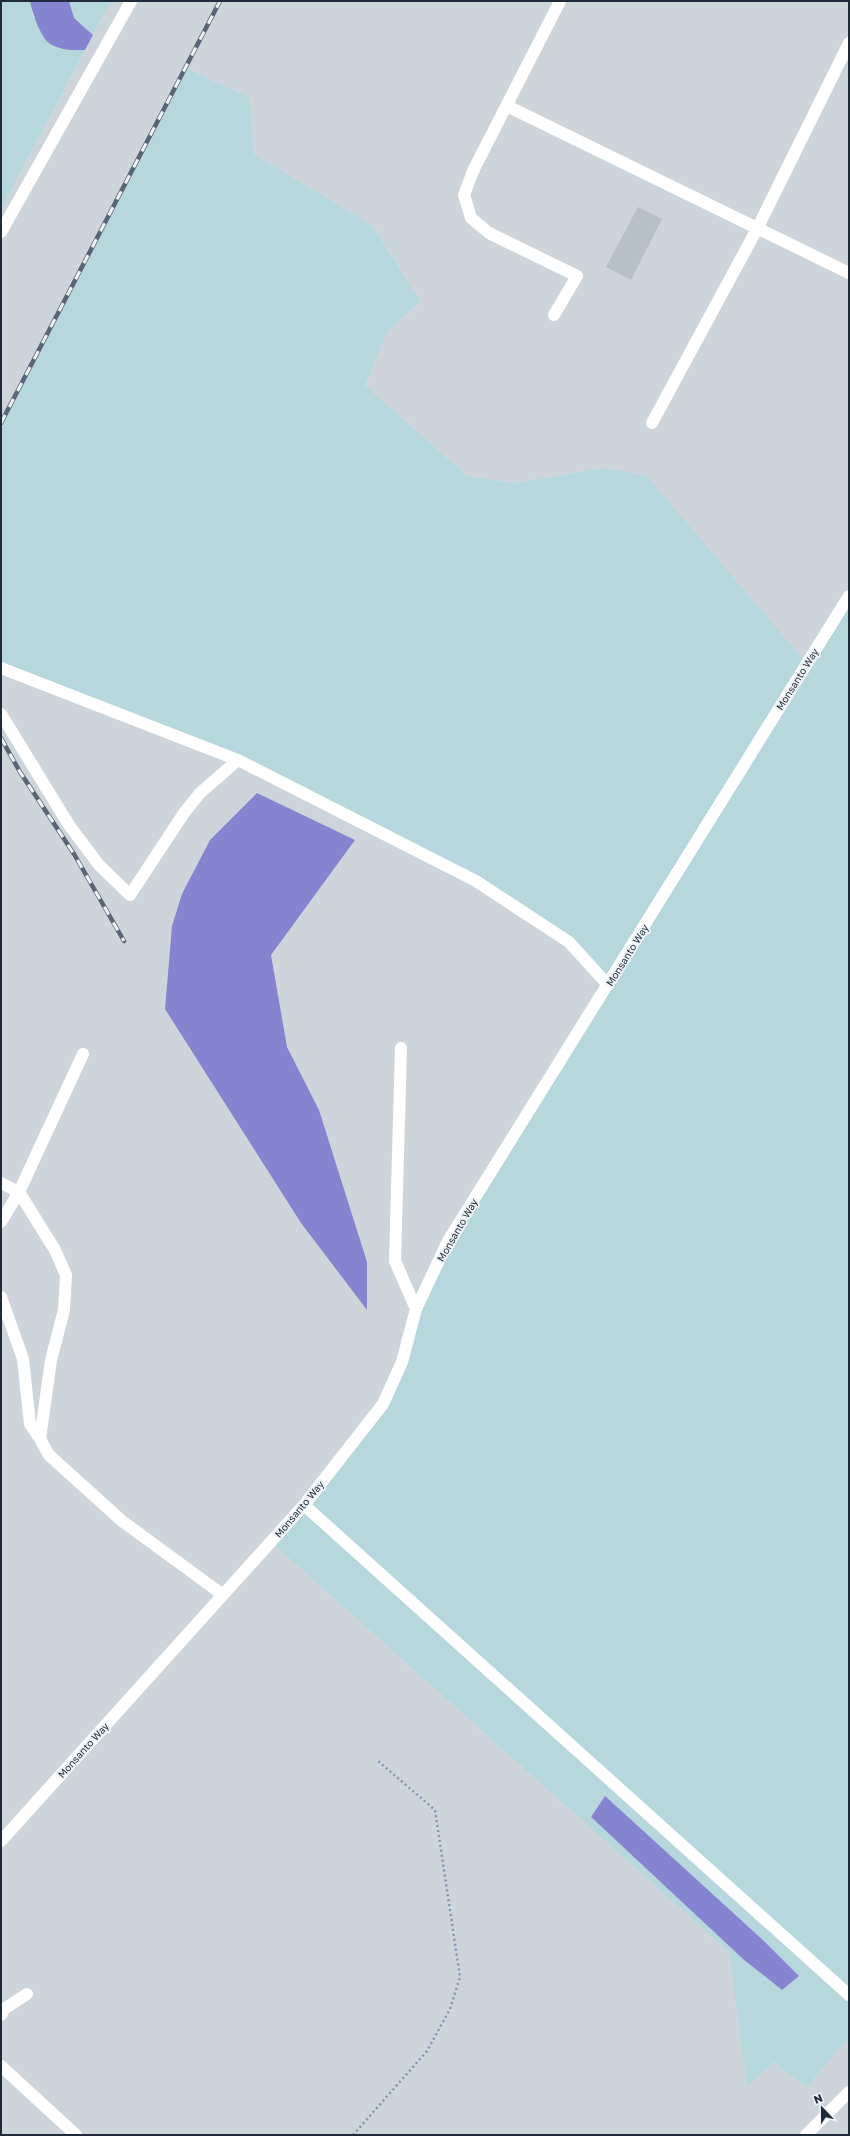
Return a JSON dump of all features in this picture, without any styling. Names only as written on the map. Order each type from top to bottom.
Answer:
[{"type":"street","points":[[1,232],[131,1]]},
{"type":"street","points":[[554,315],[577,276],[489,233],[472,218],[464,195],[473,171],[560,1]]},
{"type":"street","points":[[652,423],[757,229],[849,43]]},
{"type":"street","points":[[507,106],[849,273]]},
{"type":"street","name":"Monsanto Way","points":[[1,1841],[304,1505],[383,1404],[402,1362],[416,1308],[448,1241],[849,596]]},
{"type":"street","points":[[1,668],[238,760],[476,881],[569,942],[608,985]]},
{"type":"street","points":[[1,714],[69,825],[99,865],[130,895],[184,814],[200,793],[238,760]]},
{"type":"street","points":[[400,1048],[395,1261],[416,1308]]},
{"type":"street","points":[[1,1222],[19,1192],[83,1054]]},
{"type":"street","points":[[1,1183],[19,1192],[55,1250],[66,1275],[64,1310],[51,1360],[40,1439]]},
{"type":"street","points":[[1,1297],[23,1358],[30,1424],[49,1456],[122,1521],[223,1595]]},
{"type":"street","points":[[304,1505],[849,1995]]},
{"type":"street","points":[[1,2015],[4,2009],[27,1994]]},
{"type":"street","points":[[1,2066],[76,2135]]},
{"type":"street","points":[[806,2135],[849,2092]]},
{"type":"path","points":[[352,2135],[427,2051],[450,2009],[460,1977],[435,1810],[378,1761]]},
{"type":"shaded area","points":[[1,1],[30,1],[33,17],[72,51],[85,50],[1,209]]},
{"type":"shaded area","points":[[30,1],[69,1],[74,18],[93,35],[85,50],[67,50],[49,43],[40,30]]},
{"type":"shaded area","points":[[69,1],[111,1],[93,35],[74,18]]},
{"type":"shaded area","points":[[111,1],[220,1],[215,12],[222,1],[849,1],[849,608],[845,604],[807,664],[603,468],[515,483],[467,476],[365,385],[388,331],[420,301],[372,225],[254,154],[249,97],[185,68],[1,424],[1,209]]},
{"type":"shaded area","points":[[185,68],[249,97],[254,154],[372,225],[420,301],[388,331],[365,385],[467,476],[515,483],[603,468],[646,475],[807,664],[845,603],[849,608],[849,2038],[806,2088],[774,2062],[747,2087],[729,1952],[271,1542],[383,1404],[448,1241],[608,985],[569,942],[476,881],[238,760],[1,668],[1,424]],"holes":[[[605,1797],[765,1942],[799,1976],[782,1990],[743,1959],[591,1817]]]},
{"type":"shaded area","points":[[1,668],[238,760],[476,881],[569,942],[608,985],[383,1404],[271,1542],[729,1952],[747,2087],[774,2062],[806,2088],[849,2038],[849,2135],[1,2135]]},
{"type":"shaded area","points":[[257,793],[355,840],[271,955],[287,1047],[319,1110],[367,1262],[367,1310],[301,1223],[165,1009],[172,926],[182,894],[210,840]]},
{"type":"shaded area","points":[[605,1796],[765,1942],[799,1976],[782,1990],[743,1959],[591,1817]]},
{"type":"building","points":[[638,207],[662,219],[631,280],[606,267]]},
{"type":"railway","points":[[1,423],[220,1]]},
{"type":"railway","points":[[1,738],[20,772],[74,854],[124,941]]}]
